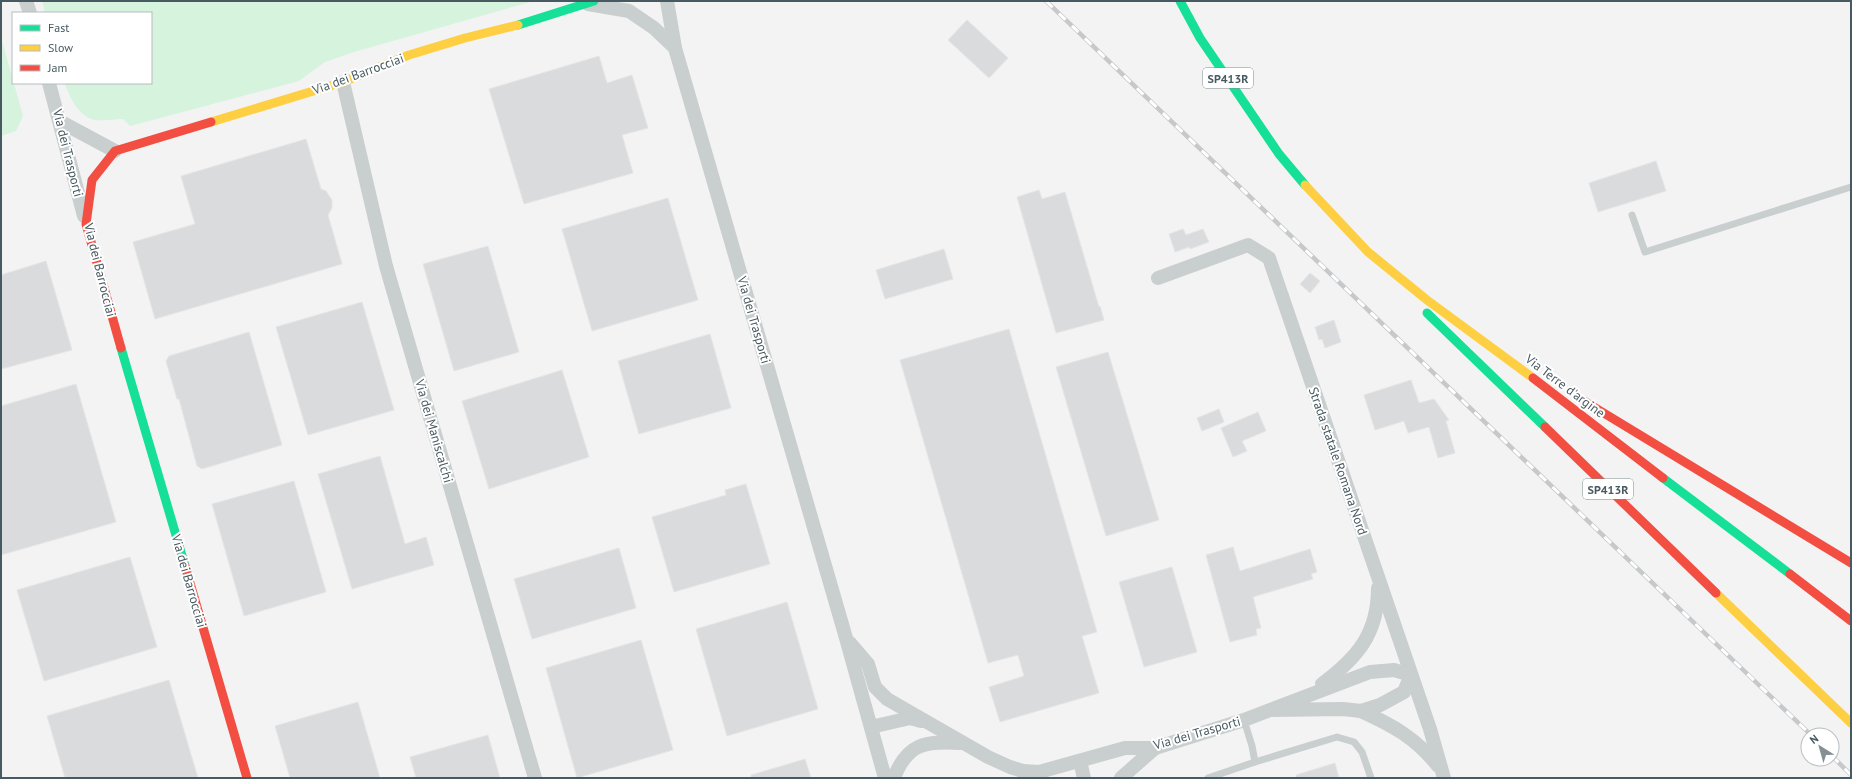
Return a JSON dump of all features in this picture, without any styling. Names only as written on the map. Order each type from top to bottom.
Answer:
[{"type":"main road","name":"Via Terre d'argine","points":[[1180,1],[1200,38],[1279,154],[1332,215],[1368,252],[1427,300],[1480,338],[1851,621]]},
{"type":"main road","name":"Via dei Barrocciai","points":[[247,778],[100,277],[86,224],[92,180],[115,151],[343,82],[409,55],[465,38],[509,28],[591,2]]},
{"type":"main road","name":"SP413R","points":[[1368,252],[1430,317],[1851,723]]},
{"type":"main road","name":"SP413R","points":[[1480,338],[1554,383]]},
{"type":"main road","points":[[1568,391],[1851,563]]},
{"type":"street","points":[[26,1],[30,12]]},
{"type":"street","name":"Via dei Trasporti","points":[[667,1],[675,48],[846,638],[885,778]]},
{"type":"street","name":"Via dei Barrocciai","points":[[591,2],[628,11],[654,28],[675,48]]},
{"type":"street","name":"Via dei Maniscalchi","points":[[343,82],[386,266],[534,778]]},
{"type":"street","name":"Via dei Trasporti","points":[[50,84],[86,224]]},
{"type":"street","points":[[61,122],[115,151]]},
{"type":"street","name":"Strada statale Romana Nord","points":[[1158,278],[1248,245],[1269,258],[1411,675],[1443,775]]},
{"type":"street","name":"Via dei Trasporti","points":[[1306,696],[1341,670],[1360,650],[1371,628],[1378,605],[1378,578]]},
{"type":"street","name":"Via dei Trasporti","points":[[846,638],[868,664],[875,687],[887,699],[962,743],[1010,767],[1023,771],[1039,772],[1124,748],[1155,748],[1244,720],[1370,672],[1394,670],[1411,675],[1404,692],[1380,705],[1361,711]]},
{"type":"street","name":"Via dei Trasporti","points":[[1272,710],[1343,709],[1361,711],[1404,733],[1426,750],[1443,775]]},
{"type":"street","name":"Via dei Trasporti","points":[[871,728],[910,718],[926,722]]},
{"type":"street","name":"Via dei Trasporti","points":[[894,778],[908,752],[918,746],[929,743],[962,743]]},
{"type":"street","points":[[1120,778],[1155,748]]},
{"type":"street","points":[[1080,761],[1084,778]]},
{"type":"lane","points":[[1632,215],[1645,252],[1851,187]]},
{"type":"lane","points":[[1244,720],[1255,762]]},
{"type":"lane","points":[[1208,778],[1337,737],[1354,742],[1362,752],[1371,778]]},
{"type":"green space","points":[[42,1],[534,1],[354,52],[325,62],[299,81],[130,126],[123,119],[95,120],[84,115],[72,100],[65,84],[152,84],[152,12],[45,12]]},
{"type":"green space","points":[[1,37],[12,76],[12,84],[14,84],[23,116],[16,131],[1,136]]},
{"type":"building","points":[[967,20],[1008,58],[989,78],[948,40]]},
{"type":"building","points":[[599,56],[607,83],[632,75],[648,128],[622,135],[633,173],[524,204],[489,89]]},
{"type":"building","points":[[306,139],[321,189],[326,191],[332,200],[332,208],[328,215],[342,264],[155,319],[133,242],[195,224],[181,176]]},
{"type":"building","points":[[1656,161],[1666,191],[1598,212],[1589,183]]},
{"type":"building","points":[[1039,190],[1042,199],[1065,192],[1104,320],[1056,333],[1017,197]]},
{"type":"building","points":[[668,198],[698,300],[592,331],[562,229]]},
{"type":"building","points":[[1183,229],[1186,235],[1203,229],[1209,242],[1190,249],[1189,247],[1175,252],[1169,234]]},
{"type":"building","points":[[488,246],[519,352],[454,371],[423,264]]},
{"type":"building","points":[[944,249],[953,279],[885,299],[876,270]]},
{"type":"building","points":[[46,261],[72,350],[1,369],[1,275]]},
{"type":"building","points":[[1310,273],[1320,281],[1310,293],[1300,284]]},
{"type":"building","points":[[362,302],[394,410],[308,435],[276,327]]},
{"type":"building","points":[[1334,320],[1341,342],[1325,348],[1322,339],[1319,340],[1315,327]]},
{"type":"building","points":[[1009,329],[1097,632],[1082,636],[1099,693],[1000,722],[989,687],[1024,676],[1018,655],[988,663],[900,360]]},
{"type":"building","points":[[249,332],[282,445],[202,469],[197,466],[179,399],[177,399],[166,361],[169,356]]},
{"type":"building","points":[[710,334],[731,408],[639,434],[618,361]]},
{"type":"building","points":[[1108,352],[1159,520],[1106,536],[1056,367]]},
{"type":"building","points":[[562,370],[589,457],[489,489],[462,401]]},
{"type":"building","points":[[1411,380],[1419,403],[1434,399],[1449,420],[1446,421],[1455,453],[1438,458],[1429,427],[1408,433],[1404,421],[1375,430],[1364,395]]},
{"type":"building","points":[[76,384],[116,522],[1,555],[1,406]]},
{"type":"building","points":[[1219,409],[1224,422],[1202,431],[1197,418]]},
{"type":"building","points":[[1258,412],[1266,431],[1242,441],[1247,451],[1233,457],[1221,428]]},
{"type":"building","points":[[380,456],[405,544],[426,537],[434,565],[352,589],[318,474]]},
{"type":"building","points":[[294,481],[326,592],[244,616],[212,504]]},
{"type":"building","points":[[746,484],[770,564],[674,592],[652,517],[726,495],[725,490]]},
{"type":"building","points":[[1233,547],[1240,571],[1310,549],[1317,572],[1311,574],[1313,579],[1253,597],[1261,628],[1256,629],[1257,635],[1230,642],[1206,555]]},
{"type":"building","points":[[619,548],[636,608],[532,639],[514,579]]},
{"type":"building","points":[[130,557],[157,647],[44,681],[17,590]]},
{"type":"building","points":[[1172,567],[1197,652],[1144,667],[1119,582]]},
{"type":"building","points":[[787,602],[818,709],[727,736],[696,629]]},
{"type":"building","points":[[641,640],[673,750],[577,778],[546,668]]},
{"type":"building","points":[[169,680],[198,778],[65,778],[47,716]]},
{"type":"building","points":[[358,702],[380,778],[290,778],[275,726]]},
{"type":"building","points":[[488,735],[500,778],[416,778],[410,757]]},
{"type":"building","points":[[805,759],[811,778],[751,778],[751,775]]},
{"type":"building","points":[[1335,763],[1339,778],[1296,778],[1296,775]]},
{"type":"railway","points":[[1046,1],[1803,727]]},
{"type":"railway","points":[[1840,764],[1851,775]]},
{"type":"traffic: fast","points":[[518,25],[594,1]]},
{"type":"traffic: fast","points":[[1180,1],[1200,38],[1279,154],[1305,185]]},
{"type":"traffic: fast","points":[[1427,313],[1545,427]]},
{"type":"traffic: fast","points":[[121,348],[185,566]]},
{"type":"traffic: fast","points":[[1663,478],[1790,574]]},
{"type":"traffic: slow","points":[[211,122],[343,82],[409,55],[465,38],[518,25]]},
{"type":"traffic: slow","points":[[1305,185],[1368,252],[1427,300],[1533,378]]},
{"type":"traffic: slow","points":[[1716,593],[1851,723]]},
{"type":"traffic: jam","points":[[121,348],[86,224],[92,180],[115,151],[211,122]]},
{"type":"traffic: jam","points":[[1533,378],[1663,478]]},
{"type":"traffic: jam","points":[[1579,398],[1851,563]]},
{"type":"traffic: jam","points":[[1545,427],[1716,593]]},
{"type":"traffic: jam","points":[[185,566],[247,778]]},
{"type":"traffic: jam","points":[[1790,574],[1851,621]]}]
